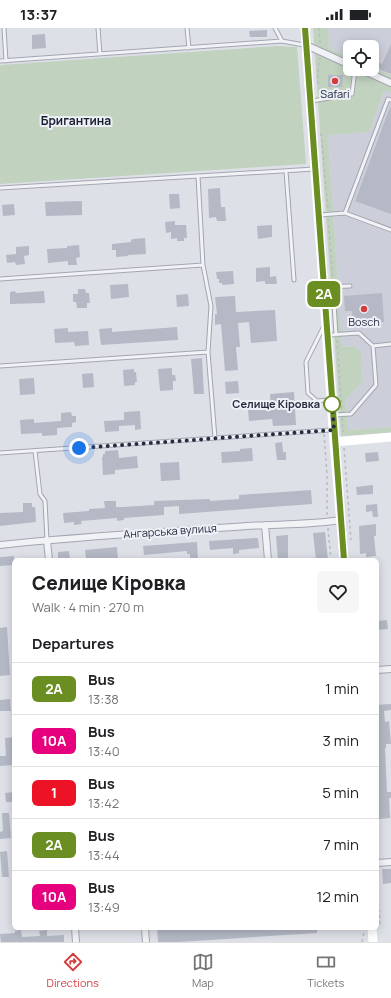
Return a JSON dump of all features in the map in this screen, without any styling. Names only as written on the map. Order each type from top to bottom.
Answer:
[{"type":"street","points":[[305,28],[318,215],[328,287],[326,323],[332,400],[337,415],[334,430],[339,441],[341,520],[344,558]]},
{"type":"street","points":[[306,46],[343,62]]},
{"type":"street","points":[[376,76],[391,83]]},
{"type":"street","points":[[339,441],[391,437]]},
{"type":"street","name":"Ангарська вулиця","points":[[0,546],[47,540],[341,520]]},
{"type":"street","points":[[265,525],[268,558]]},
{"type":"street","points":[[47,540],[49,558]]},
{"type":"street","points":[[379,670],[391,669]]},
{"type":"street","points":[[379,863],[391,862]]},
{"type":"street","points":[[75,930],[76,942]]},
{"type":"street","points":[[145,930],[146,942]]},
{"type":"street","points":[[372,930],[373,942]]},
{"type":"lane","points":[[4,28],[6,61]]},
{"type":"lane","points":[[98,28],[100,54]]},
{"type":"lane","points":[[187,28],[189,48]]},
{"type":"lane","points":[[275,28],[282,41]]},
{"type":"lane","points":[[0,61],[282,41],[306,46]]},
{"type":"lane","points":[[310,101],[352,94],[354,76]]},
{"type":"lane","points":[[345,213],[388,99],[391,100]]},
{"type":"lane","points":[[0,188],[315,169]]},
{"type":"lane","points":[[286,171],[294,280]]},
{"type":"lane","points":[[198,176],[203,265],[210,306],[208,352],[215,438]]},
{"type":"lane","points":[[318,215],[345,213],[391,230]]},
{"type":"lane","points":[[0,278],[203,265]]},
{"type":"lane","points":[[336,335],[328,287],[350,286]]},
{"type":"lane","points":[[326,323],[306,362],[308,393],[317,401],[332,400]]},
{"type":"lane","points":[[327,335],[359,333],[373,346],[376,385],[351,414],[337,415]]},
{"type":"lane","points":[[373,346],[391,344]]},
{"type":"lane","points":[[0,366],[208,352]]},
{"type":"lane","points":[[0,453],[334,430]]},
{"type":"lane","points":[[35,450],[40,494],[45,501],[47,540]]},
{"type":"path","points":[[318,84],[318,68],[321,52],[319,28]]},
{"type":"path","points":[[321,132],[328,214],[328,287]]},
{"type":"path","points":[[336,335],[337,415],[352,545]]},
{"type":"path","points":[[324,431],[327,474],[327,522],[331,558]]},
{"type":"path","points":[[362,942],[371,930]]},
{"type":"shaded area","points":[[328,28],[391,28],[391,75],[379,70],[379,40],[343,40],[343,54],[329,48]]},
{"type":"shaded area","points":[[384,91],[391,93],[391,427],[348,430],[346,400],[363,381],[361,352],[354,346],[342,347],[328,135],[369,132]]},
{"type":"green space","points":[[313,28],[328,28],[329,48],[343,54],[343,76],[379,76],[379,70],[391,75],[391,93],[384,91],[369,132],[328,135],[342,347],[354,346],[361,352],[363,381],[346,400],[348,430],[391,427],[391,433],[341,436]]},
{"type":"green space","points":[[276,46],[297,47],[306,164],[0,184],[0,65]]},
{"type":"building","points":[[267,30],[267,37],[250,37],[249,31]]},
{"type":"building","points":[[45,34],[46,48],[32,49],[32,35]]},
{"type":"building","points":[[391,44],[391,74],[379,69],[379,62],[382,64]]},
{"type":"building","points":[[328,75],[343,75],[342,87],[328,87]]},
{"type":"building","points":[[391,107],[391,214],[355,201]]},
{"type":"building","points":[[220,188],[221,207],[225,207],[226,221],[217,221],[216,217],[209,218],[208,189]]},
{"type":"building","points":[[169,194],[179,194],[180,208],[170,209]]},
{"type":"building","points":[[82,201],[82,215],[46,216],[45,202]]},
{"type":"building","points":[[14,204],[15,215],[3,216],[2,205]]},
{"type":"building","points":[[175,221],[175,225],[186,225],[187,238],[184,238],[184,241],[177,241],[177,238],[171,239],[171,232],[166,233],[165,222]]},
{"type":"building","points":[[272,225],[272,237],[258,239],[257,226]]},
{"type":"building","points":[[145,238],[146,254],[116,257],[116,250],[112,250],[112,244],[131,242],[133,239]]},
{"type":"building","points":[[79,245],[80,257],[76,258],[77,265],[68,265],[68,261],[48,263],[47,249],[67,248],[67,246]]},
{"type":"building","points":[[29,246],[29,255],[24,256],[25,264],[16,265],[15,262],[7,263],[6,255],[16,254],[16,247]]},
{"type":"building","points":[[270,267],[270,277],[276,276],[277,284],[265,284],[265,281],[256,282],[256,268]]},
{"type":"building","points":[[233,271],[234,284],[222,285],[222,283],[219,283],[216,272]]},
{"type":"building","points":[[128,284],[129,297],[111,299],[110,285]]},
{"type":"building","points":[[78,289],[85,289],[86,293],[89,293],[90,303],[87,303],[87,308],[77,308],[76,302],[73,302],[73,294],[78,294]]},
{"type":"building","points":[[15,291],[16,293],[44,291],[45,303],[10,304],[10,292]]},
{"type":"building","points":[[382,293],[384,322],[353,325],[352,311],[345,311],[344,296]]},
{"type":"building","points":[[188,294],[189,306],[177,307],[176,295]]},
{"type":"building","points":[[235,296],[236,312],[275,310],[277,341],[251,343],[249,322],[238,323],[240,347],[236,347],[238,370],[225,371],[221,324],[215,325],[215,314],[217,314],[215,297]]},
{"type":"building","points":[[177,327],[178,340],[101,345],[99,329],[112,328],[112,332]]},
{"type":"building","points":[[68,328],[68,332],[88,331],[89,345],[75,346],[74,342],[55,343],[54,329]]},
{"type":"building","points":[[202,358],[204,394],[194,394],[191,359]]},
{"type":"building","points":[[172,368],[172,375],[175,375],[176,381],[173,381],[173,390],[160,391],[158,369]]},
{"type":"building","points":[[134,369],[134,372],[136,372],[137,382],[135,382],[135,385],[124,386],[123,370]]},
{"type":"building","points":[[93,373],[94,387],[83,388],[82,374]]},
{"type":"building","points":[[34,378],[35,394],[20,395],[19,379]]},
{"type":"building","points":[[238,381],[239,393],[226,394],[225,382]]},
{"type":"building","points":[[294,392],[296,425],[273,426],[272,419],[249,421],[248,410],[271,408],[270,394]]},
{"type":"building","points":[[140,411],[141,429],[135,430],[135,425],[119,426],[119,431],[105,432],[104,421],[124,420],[124,412]]},
{"type":"building","points":[[71,412],[72,416],[76,416],[76,422],[72,423],[72,427],[57,428],[57,435],[42,436],[42,433],[21,434],[20,420],[34,419],[34,423],[61,421],[61,413]]},
{"type":"building","points":[[282,442],[283,452],[286,452],[286,460],[277,460],[275,443]]},
{"type":"building","points":[[252,448],[253,461],[222,463],[221,452],[240,451],[240,449]]},
{"type":"building","points":[[118,450],[119,458],[137,456],[138,468],[115,470],[115,474],[103,475],[103,454],[105,454],[105,451]]},
{"type":"building","points":[[378,452],[379,461],[366,462],[365,453]]},
{"type":"building","points":[[179,462],[180,480],[161,481],[160,463]]},
{"type":"building","points":[[373,485],[373,494],[357,495],[356,487]]},
{"type":"building","points":[[311,490],[312,504],[179,514],[179,506],[164,507],[164,515],[124,518],[124,520],[117,521],[117,518],[81,521],[82,524],[74,525],[74,522],[64,523],[63,513],[105,508],[104,501],[116,501],[116,507],[123,507],[154,505],[154,501],[210,499],[210,501],[239,499],[239,495]]},
{"type":"building","points":[[23,503],[32,503],[32,507],[35,507],[36,522],[0,526],[0,513],[23,512]]},
{"type":"building","points":[[377,504],[378,517],[373,517],[372,511],[366,512],[366,505]]},
{"type":"building","points":[[376,524],[376,536],[374,536],[376,556],[366,557],[366,553],[360,554],[359,526]]},
{"type":"building","points":[[325,532],[328,558],[316,558],[313,533]]},
{"type":"building","points":[[288,535],[288,558],[278,558],[276,536]]},
{"type":"building","points":[[258,538],[259,548],[239,550],[239,553],[233,554],[233,548],[210,550],[209,541]]},
{"type":"building","points":[[197,542],[198,558],[190,558],[190,554],[187,554],[187,551],[144,555],[143,546]]},
{"type":"building","points":[[117,547],[118,558],[86,558],[85,550]]},
{"type":"building","points":[[69,551],[70,558],[58,558],[58,552]]},
{"type":"building","points":[[14,556],[14,558],[12,558],[12,565],[0,566],[0,557]]},
{"type":"building","points":[[387,620],[388,629],[379,630],[379,621]]},
{"type":"building","points":[[7,627],[10,675],[0,676],[0,628]]},
{"type":"building","points":[[10,699],[11,711],[0,711],[0,700]]},
{"type":"building","points":[[391,704],[391,710],[384,711],[385,722],[389,721],[391,744],[386,744],[385,748],[387,792],[391,792],[391,798],[389,798],[390,818],[379,819],[379,705]]},
{"type":"building","points":[[12,737],[12,765],[0,766],[0,756],[6,756],[5,738]]},
{"type":"building","points":[[12,792],[12,802],[6,802],[5,793]]},
{"type":"building","points":[[2,813],[9,813],[11,838],[0,839],[0,832],[3,831]]},
{"type":"building","points":[[7,851],[9,877],[2,877],[0,852]]},
{"type":"building","points":[[382,869],[391,869],[391,883],[383,884]]},
{"type":"building","points":[[21,930],[22,937],[40,936],[39,931],[47,930],[47,936],[64,935],[64,942],[1,942],[0,934],[15,933],[15,931]]},
{"type":"building","points":[[157,930],[317,930],[317,933],[158,942]]},
{"type":"bus line","name":"2А","points":[[305,28],[334,442],[344,558]]},
{"type":"place","name":"Safari","points":[[335,81]]},
{"type":"place","name":"Bosch","points":[[364,309]]},
{"type":"place","name":"Селище Кіровка","points":[[332,404]]},
{"type":"district","name":"Бригантина","points":[[76,121]]},
{"type":"route","points":[[79,448],[334,430],[332,400],[332,404]]}]
